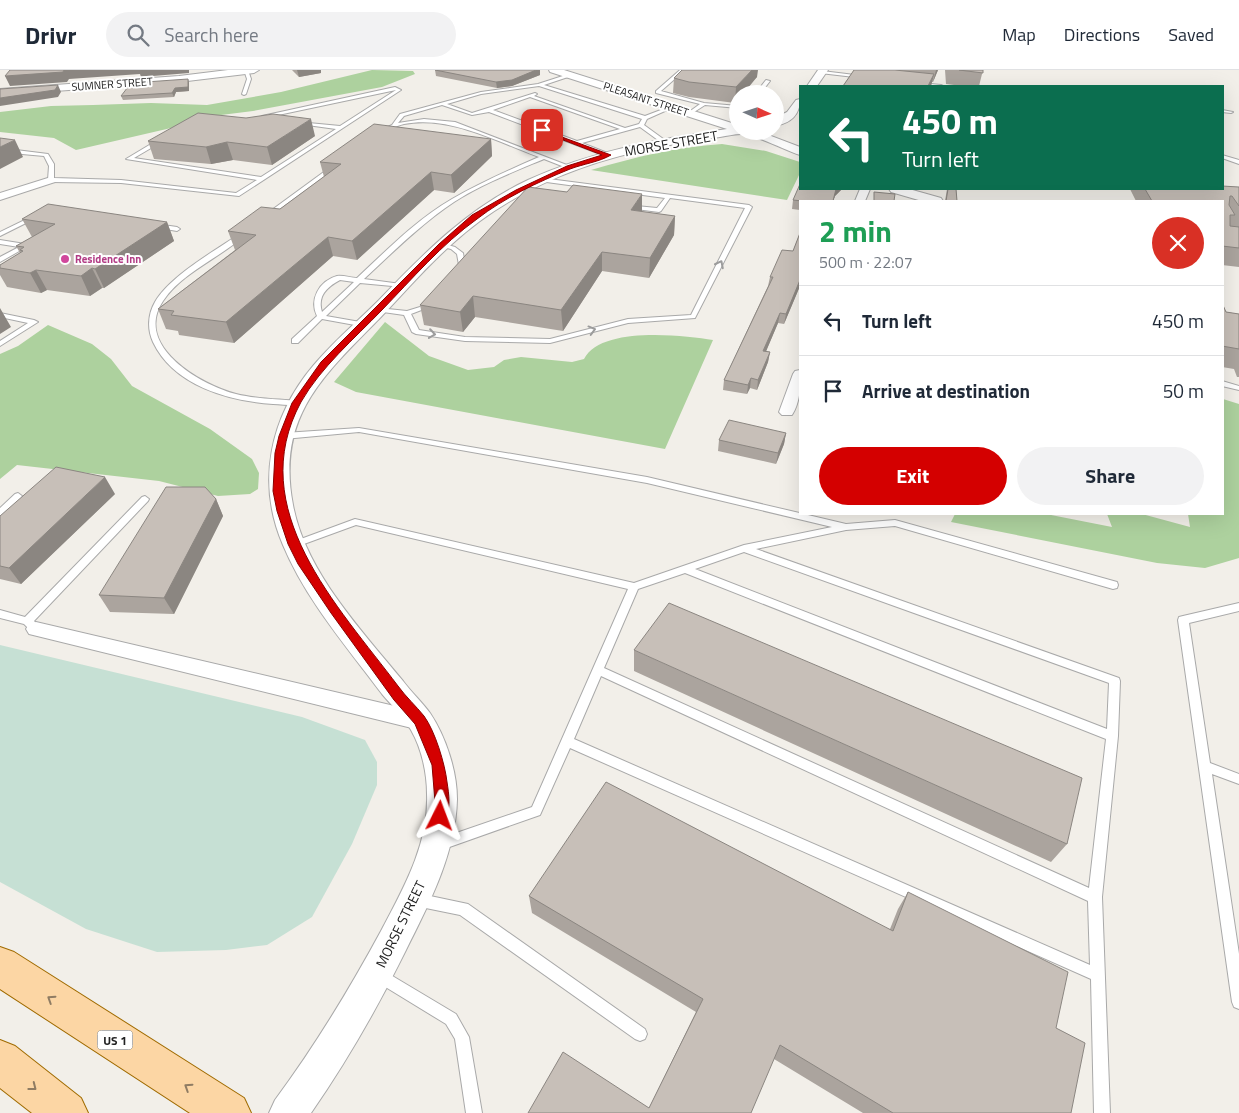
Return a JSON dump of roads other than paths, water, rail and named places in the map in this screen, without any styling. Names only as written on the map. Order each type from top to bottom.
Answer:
[{"type":"main road","name":"US 1","points":[[0,966],[229,1113]]},
{"type":"main road","points":[[0,1060],[66,1113]]},
{"type":"street","name":"PLEASANT STREET","points":[[554,70],[672,106],[729,127]]},
{"type":"street","name":"SUMNER STREET","points":[[0,92],[179,79],[250,71]]},
{"type":"street","points":[[813,85],[823,71]]},
{"type":"street","points":[[784,118],[791,114],[799,103]]},
{"type":"street","name":"MORSE STREET","points":[[288,1113],[335,1045],[415,900],[435,846],[442,802],[438,765],[420,721],[399,697],[307,569],[294,544],[282,511],[278,491],[278,472],[284,436],[297,403],[324,364],[441,245],[475,217],[532,180],[608,155],[664,142],[729,131]]},
{"type":"street","points":[[770,140],[799,151]]},
{"type":"street","points":[[0,197],[51,180]]},
{"type":"street","points":[[901,190],[933,200]]},
{"type":"street","points":[[787,412],[799,377]]},
{"type":"street","points":[[31,625],[420,721]]},
{"type":"lane","points":[[683,70],[658,92],[704,104],[729,106]]},
{"type":"lane","points":[[244,94],[250,71]]},
{"type":"lane","points":[[823,71],[871,78]]},
{"type":"lane","points":[[370,140],[394,124],[402,115],[481,93],[539,85],[569,75]]},
{"type":"lane","points":[[764,85],[768,80]]},
{"type":"lane","points":[[911,83],[931,85]]},
{"type":"lane","points":[[539,85],[645,118]]},
{"type":"lane","points":[[0,150],[46,154],[51,160],[51,180],[90,178],[119,180],[237,195],[399,90],[395,88],[258,118],[276,120]]},
{"type":"lane","points":[[442,104],[472,114],[551,89]]},
{"type":"lane","points":[[530,96],[624,129]]},
{"type":"lane","points":[[690,113],[704,104]]},
{"type":"lane","points":[[577,144],[641,125],[645,118],[672,106]]},
{"type":"lane","points":[[489,110],[608,155]]},
{"type":"lane","points":[[1224,111],[1231,112]]},
{"type":"lane","points":[[394,124],[422,121],[453,123],[532,180]]},
{"type":"lane","points":[[295,122],[342,128]]},
{"type":"lane","points":[[641,125],[664,142]]},
{"type":"lane","points":[[166,137],[129,159],[262,178]]},
{"type":"lane","points":[[1224,157],[1239,162]]},
{"type":"lane","points":[[261,221],[339,163]]},
{"type":"lane","points":[[296,341],[410,232],[452,201],[487,182],[532,180],[749,207],[693,317],[628,321],[550,341],[465,339],[416,332],[407,313]]},
{"type":"lane","points":[[622,205],[659,210],[669,196]]},
{"type":"lane","points":[[0,234],[40,214]]},
{"type":"lane","points":[[149,225],[177,229]]},
{"type":"lane","points":[[246,232],[168,290],[158,303],[152,319],[153,334],[159,349],[172,362],[189,377],[212,390],[242,397],[297,403]]},
{"type":"lane","points":[[0,242],[25,246],[0,260]]},
{"type":"lane","points":[[441,245],[452,248],[460,254],[462,265],[456,272]]},
{"type":"lane","points":[[321,317],[317,310],[316,300],[321,291],[339,278],[361,279],[401,286]]},
{"type":"lane","points":[[321,317],[370,317],[407,313],[422,308],[435,294]]},
{"type":"lane","points":[[0,315],[34,322],[0,344]]},
{"type":"lane","points":[[1224,384],[1239,388]]},
{"type":"lane","points":[[284,436],[359,430],[647,480],[846,527]]},
{"type":"lane","points":[[0,513],[18,496]]},
{"type":"lane","points":[[0,614],[31,625],[145,499]]},
{"type":"lane","points":[[294,544],[355,522],[634,587],[744,548],[846,527],[895,523],[1113,585]]},
{"type":"lane","points":[[744,548],[1115,681],[1112,736],[1094,896],[1102,1113]]},
{"type":"lane","points":[[686,569],[1112,736]]},
{"type":"lane","points":[[435,846],[536,811],[634,587]]},
{"type":"lane","points":[[1239,607],[1183,620],[1239,1002]]},
{"type":"lane","points":[[598,670],[1094,896]]},
{"type":"lane","points":[[567,741],[1097,976]]},
{"type":"lane","points":[[1204,766],[1239,779]]},
{"type":"lane","points":[[415,900],[463,909],[640,1034]]},
{"type":"lane","points":[[376,973],[451,1019],[462,1037],[474,1113]]},
{"type":"place","name":"Residence Inn","points":[[65,259]]}]
